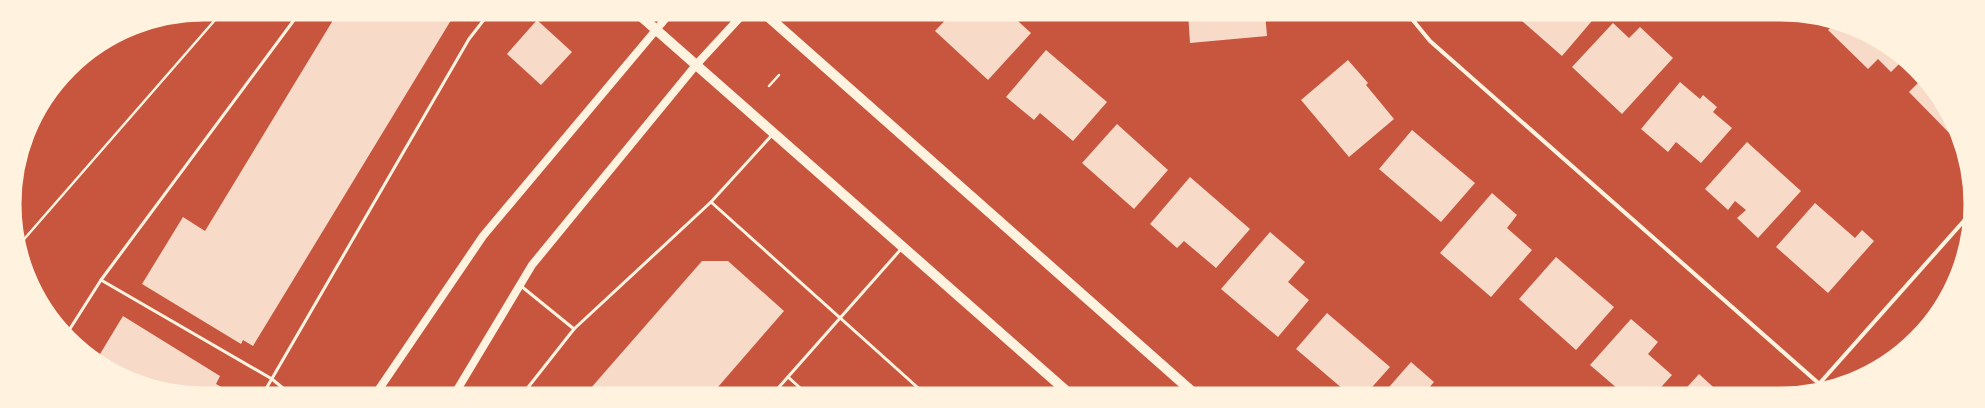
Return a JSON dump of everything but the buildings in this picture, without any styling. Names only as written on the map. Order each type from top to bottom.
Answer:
[{"type":"main road","points":[[644,19],[1064,389]]},
{"type":"main road","points":[[378,389],[482,236],[665,19]]},
{"type":"main road","points":[[458,389],[532,264],[696,65],[738,19]]},
{"type":"main road","points":[[771,19],[1189,389]]},
{"type":"street","points":[[1412,19],[1430,41],[1819,384],[1965,219]]},
{"type":"lane","points":[[69,330],[101,280],[295,19]]},
{"type":"lane","points":[[266,389],[469,39],[485,19]]},
{"type":"lane","points":[[527,389],[574,329],[711,202],[773,133]]},
{"type":"lane","points":[[711,202],[919,389]]},
{"type":"lane","points":[[777,389],[903,247]]},
{"type":"lane","points":[[101,280],[272,380],[284,389]]},
{"type":"lane","points":[[520,285],[574,329]]},
{"type":"lane","points":[[788,377],[801,389]]},
{"type":"path","points":[[23,241],[216,19]]},
{"type":"path","points":[[769,86],[779,75]]}]
